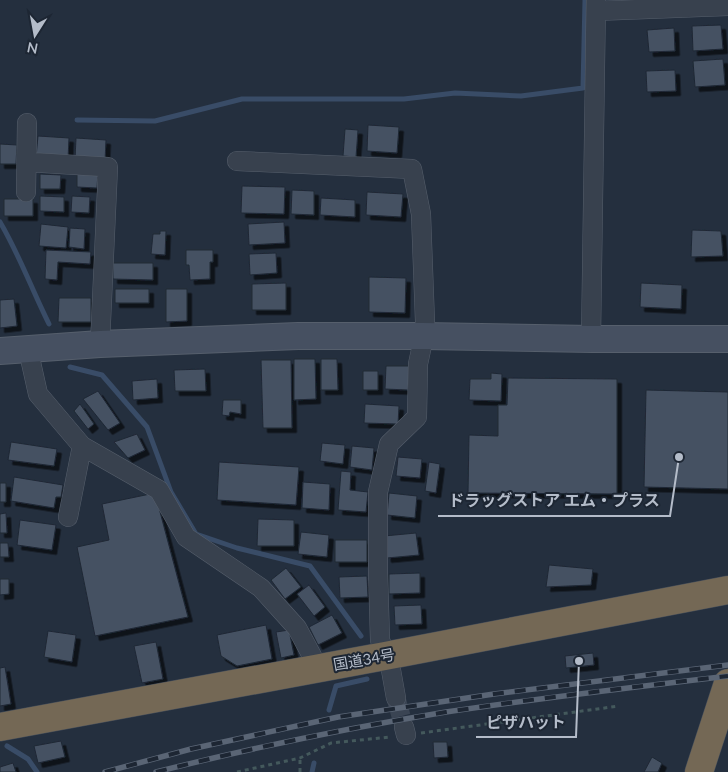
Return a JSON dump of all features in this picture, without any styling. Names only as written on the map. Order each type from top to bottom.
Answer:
[{"type":"highway","name":"国道34号","points":[[0,727],[317,669],[728,590]]},
{"type":"highway","points":[[699,772],[728,683]]},
{"type":"street","points":[[591,339],[596,5],[683,4],[728,6]]},
{"type":"street","points":[[26,192],[27,123]]},
{"type":"street","points":[[237,161],[412,170],[421,214],[424,336],[418,364],[416,417],[389,444],[378,492],[380,640],[391,670],[396,698]]},
{"type":"street","points":[[27,162],[108,167],[100,344]]},
{"type":"street","points":[[0,351],[100,344],[298,336],[728,339]]},
{"type":"street","points":[[28,349],[38,394],[82,446],[160,490],[186,537],[262,588],[297,628],[317,669]]},
{"type":"street","points":[[68,517],[82,446]]},
{"type":"path","points":[[237,772],[300,758],[331,743],[405,731],[619,706]]},
{"type":"path","points":[[300,758],[300,772]]},
{"type":"building","points":[[721,25],[723,49],[693,51],[692,26]]},
{"type":"building","points":[[674,28],[675,51],[649,52],[647,30]]},
{"type":"building","points":[[723,59],[725,85],[695,87],[693,61]]},
{"type":"building","points":[[675,70],[676,91],[647,92],[646,71]]},
{"type":"building","points":[[368,125],[399,127],[397,153],[367,151]]},
{"type":"building","points":[[345,129],[358,130],[356,157],[343,156]]},
{"type":"building","points":[[38,136],[69,138],[68,159],[36,157]]},
{"type":"building","points":[[76,138],[106,140],[105,161],[75,159]]},
{"type":"building","points":[[0,144],[17,145],[16,164],[0,164]]},
{"type":"building","points":[[77,172],[98,173],[97,188],[77,187]]},
{"type":"building","points":[[40,174],[61,175],[60,189],[40,189]]},
{"type":"building","points":[[242,186],[285,187],[284,214],[241,213]]},
{"type":"building","points":[[292,190],[314,191],[314,215],[291,214]]},
{"type":"building","points":[[367,192],[403,194],[401,217],[366,215]]},
{"type":"building","points":[[40,196],[64,197],[64,212],[40,211]]},
{"type":"building","points":[[72,196],[90,197],[89,213],[71,212]]},
{"type":"building","points":[[321,198],[355,200],[355,217],[320,215]]},
{"type":"building","points":[[4,199],[33,199],[33,216],[4,216]]},
{"type":"building","points":[[284,222],[285,243],[249,245],[248,224]]},
{"type":"building","points":[[41,224],[68,227],[66,248],[39,246]]},
{"type":"building","points":[[70,228],[85,229],[84,249],[69,247]]},
{"type":"building","points":[[692,230],[721,231],[723,256],[691,257]]},
{"type":"building","points":[[160,231],[166,231],[165,255],[151,254],[153,234],[160,234]]},
{"type":"building","points":[[46,250],[91,252],[90,264],[58,262],[57,280],[45,279]]},
{"type":"building","points":[[186,250],[213,250],[213,262],[210,262],[210,279],[190,280],[189,265],[186,265]]},
{"type":"building","points":[[276,253],[277,273],[250,275],[249,254]]},
{"type":"building","points":[[113,263],[153,263],[153,280],[113,279]]},
{"type":"building","points":[[369,277],[406,278],[405,313],[369,312]]},
{"type":"building","points":[[286,283],[286,310],[252,310],[252,284]]},
{"type":"building","points":[[641,283],[682,285],[681,309],[640,307]]},
{"type":"building","points":[[115,289],[149,289],[149,303],[115,303]]},
{"type":"building","points":[[166,289],[187,289],[187,321],[166,322]]},
{"type":"building","points":[[59,298],[91,298],[91,322],[58,322]]},
{"type":"building","points":[[14,299],[17,326],[0,328],[0,300]]},
{"type":"building","points":[[294,359],[315,359],[316,399],[294,400]]},
{"type":"building","points":[[321,359],[337,359],[338,390],[321,390]]},
{"type":"building","points":[[261,360],[291,360],[292,428],[263,428]]},
{"type":"building","points":[[386,366],[410,366],[408,390],[385,389]]},
{"type":"building","points":[[205,369],[206,391],[175,391],[174,370]]},
{"type":"building","points":[[363,371],[378,371],[378,390],[363,390]]},
{"type":"building","points":[[491,373],[502,374],[501,401],[469,400],[470,379],[491,379]]},
{"type":"building","points":[[508,378],[617,379],[617,494],[468,493],[469,435],[498,436],[498,405],[507,405]]},
{"type":"building","points":[[157,379],[158,398],[133,400],[132,381]]},
{"type":"building","points":[[646,390],[728,392],[728,489],[644,487]]},
{"type":"building","points":[[98,391],[120,423],[108,430],[83,399]]},
{"type":"building","points":[[223,400],[241,400],[241,414],[230,412],[229,416],[222,415]]},
{"type":"building","points":[[80,404],[94,424],[88,429],[74,411]]},
{"type":"building","points":[[365,404],[399,406],[398,424],[364,423]]},
{"type":"building","points":[[137,434],[145,450],[128,458],[114,442]]},
{"type":"building","points":[[11,442],[57,449],[54,466],[8,460]]},
{"type":"building","points":[[322,443],[345,445],[343,464],[320,461]]},
{"type":"building","points":[[352,446],[374,448],[372,470],[350,467]]},
{"type":"building","points":[[398,457],[422,459],[420,478],[396,476]]},
{"type":"building","points":[[219,462],[299,467],[296,505],[217,500]]},
{"type":"building","points":[[429,462],[440,464],[436,493],[425,491]]},
{"type":"building","points":[[341,471],[351,472],[350,490],[368,492],[366,512],[338,510]]},
{"type":"building","points":[[14,477],[63,485],[61,497],[56,497],[54,508],[11,501]]},
{"type":"building","points":[[303,482],[330,484],[329,510],[302,508]]},
{"type":"building","points":[[0,483],[6,483],[6,502],[0,502]]},
{"type":"building","points":[[155,493],[188,617],[95,636],[77,547],[109,540],[102,504]]},
{"type":"building","points":[[389,493],[417,496],[415,518],[387,515]]},
{"type":"building","points":[[6,513],[7,533],[0,533],[0,514]]},
{"type":"building","points":[[258,519],[294,520],[294,546],[257,546]]},
{"type":"building","points":[[20,520],[56,525],[52,550],[17,545]]},
{"type":"building","points":[[301,532],[329,535],[327,557],[298,554]]},
{"type":"building","points":[[416,533],[419,555],[387,558],[384,536]]},
{"type":"building","points":[[335,540],[367,540],[367,562],[335,562]]},
{"type":"building","points":[[0,543],[8,543],[9,557],[0,557]]},
{"type":"building","points":[[549,565],[593,569],[591,585],[546,587]]},
{"type":"building","points":[[286,568],[301,587],[285,599],[271,580]]},
{"type":"building","points":[[420,573],[420,593],[389,594],[389,574]]},
{"type":"building","points":[[367,576],[368,597],[340,598],[339,577]]},
{"type":"building","points":[[0,579],[9,579],[9,594],[0,595]]},
{"type":"building","points":[[309,585],[325,607],[314,616],[297,594]]},
{"type":"building","points":[[421,605],[422,624],[395,625],[394,606]]},
{"type":"building","points":[[332,615],[342,633],[318,645],[309,627]]},
{"type":"building","points":[[266,625],[272,659],[237,666],[221,656],[217,635]]},
{"type":"building","points":[[289,630],[294,655],[281,658],[276,632]]},
{"type":"building","points":[[48,631],[76,635],[72,662],[44,657]]},
{"type":"building","points":[[156,642],[163,679],[142,683],[134,646]]},
{"type":"building","points":[[593,653],[594,665],[566,668],[565,656]]},
{"type":"building","points":[[5,667],[11,704],[0,706],[0,668]]},
{"type":"building","points":[[61,741],[65,757],[38,763],[34,746]]},
{"type":"building","points":[[433,742],[447,742],[448,757],[434,758]]},
{"type":"building","points":[[652,757],[662,763],[658,772],[644,772]]},
{"type":"building","points":[[13,763],[16,772],[0,772],[0,767]]},
{"type":"waterway","points":[[77,120],[155,121],[242,99],[404,99],[455,93],[521,96],[583,88],[585,0]]},
{"type":"waterway","points":[[0,222],[49,324]]},
{"type":"waterway","points":[[70,367],[102,375],[147,427],[171,492],[196,534],[237,548],[310,566],[361,636]]},
{"type":"waterway","points":[[329,710],[336,686],[367,679]]},
{"type":"waterway","points":[[7,746],[28,759],[37,772]]},
{"type":"waterway","points":[[312,772],[314,763]]},
{"type":"tunnel","points":[[396,698],[404,727]]},
{"type":"railway","points":[[105,772],[191,749],[338,717],[494,694],[728,665]]},
{"type":"railway","points":[[156,772],[300,739],[446,712],[551,697],[728,676]]},
{"type":"place","name":"ドラッグストア エム・プラス","points":[[679,457]]},
{"type":"place","name":"ピザハット","points":[[579,661]]}]
